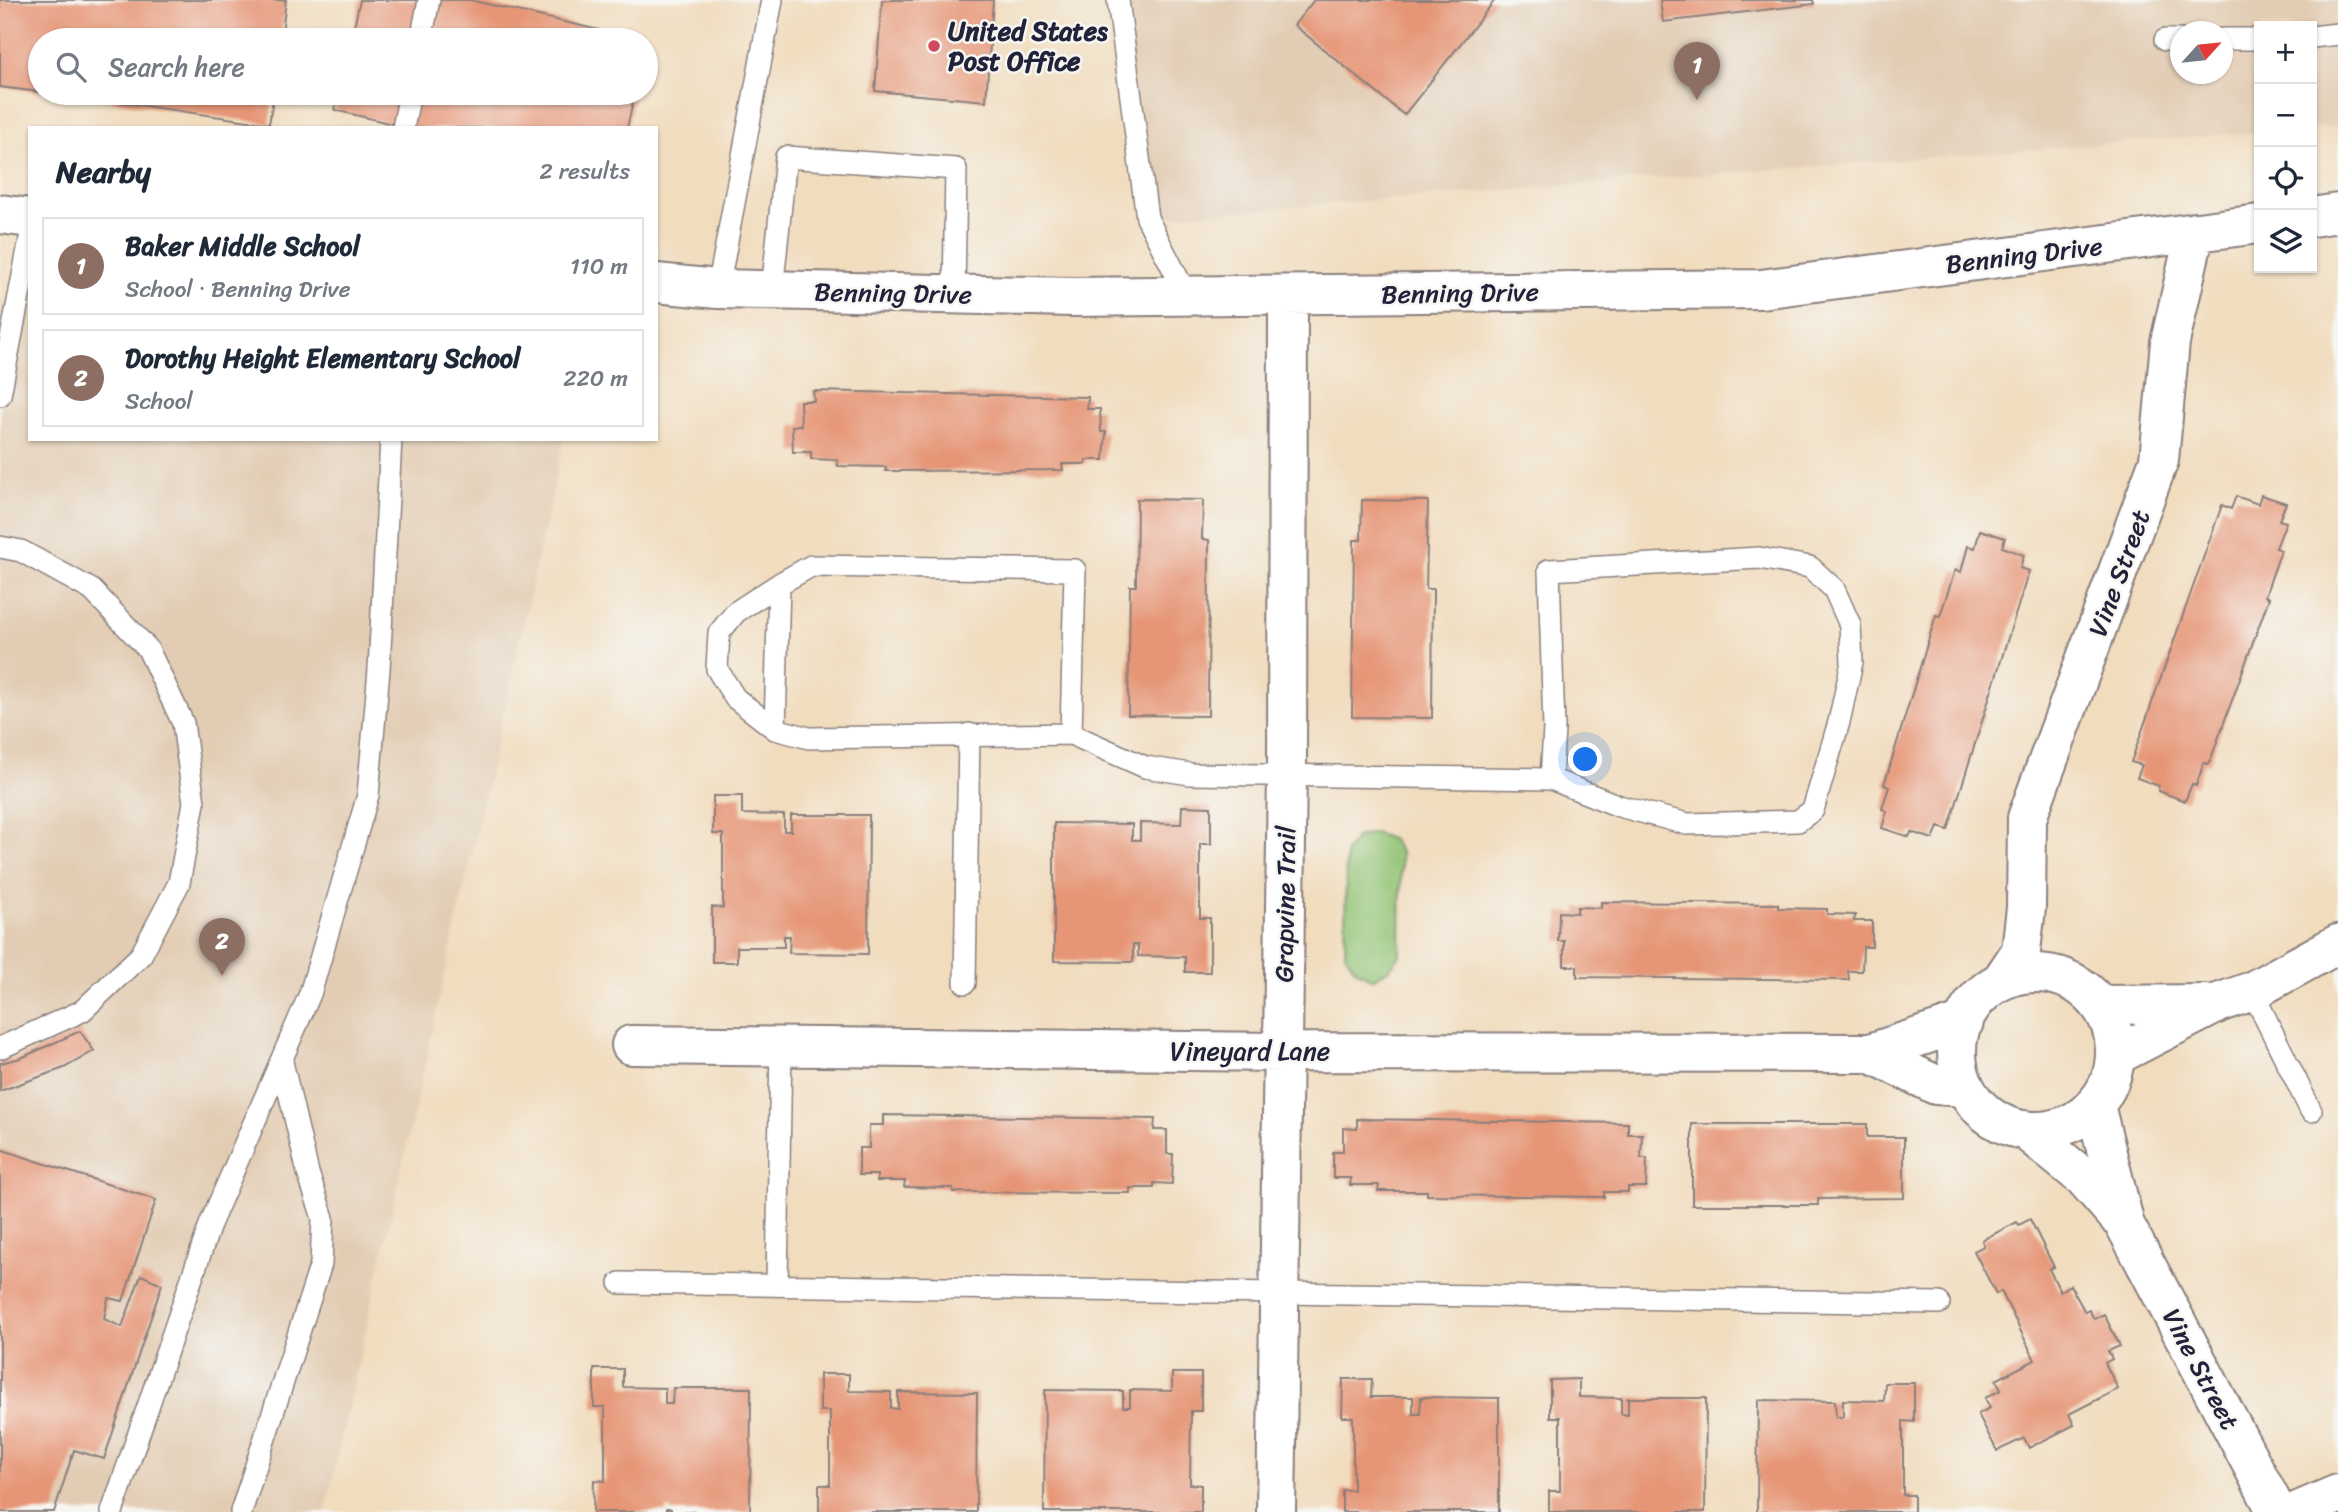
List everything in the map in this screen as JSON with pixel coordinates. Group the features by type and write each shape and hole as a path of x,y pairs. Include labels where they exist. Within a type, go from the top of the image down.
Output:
{"street":[{"path":"2317,216 2338,213"},
{"path":"0,214 28,218"},
{"name":"Benning Drive","path":"658,283 718,289 954,295 1288,297 1761,289 2254,225"},
{"name":"Vine Street","path":"2001,981 2021,951 2026,908 2027,818 2159,460 2170,342 2195,232"},
{"name":"Grapvine Trail","path":"1276,1512 1287,774 1288,297"},
{"name":"Vine Street","path":"2026,908 2053,975"},
{"path":"2115,1056 2338,944"},
{"name":"Vine Street","path":"2030,973 2053,975 2081,986 2100,1005 2112,1029 2115,1056 2110,1082 2095,1105 2075,1122 2050,1130 2025,1130 2001,1123 1980,1108 1965,1087 1958,1063 1959,1037 1964,1022 1983,993 2001,981 2030,973"},
{"path":"2100,1005 2235,997"},
{"name":"Vineyard Lane","path":"631,1045 1282,1052 1870,1053 1964,1022"},
{"name":"Vineyard Lane","path":"1870,1053 1936,1085 1965,1087"},
{"name":"Vine Street","path":"2095,1105 2125,1225"},
{"name":"Vine Street","path":"2025,1130 2084,1178 2125,1225 2277,1512"},
{"path":"2296,1512 2338,1494"}],"lane":[{"path":"423,28 429,0"},
{"path":"718,289 772,0"},
{"path":"1118,0 1147,218 1187,296"},
{"path":"2317,36 2338,34"},
{"path":"2233,39 2254,39"},
{"path":"403,126 408,105"},
{"path":"772,291 786,157 956,169 954,295"},
{"path":"0,395 28,249"},
{"path":"112,1512 211,1222 310,994 368,795 379,669 391,441"},
{"path":"0,547 21,551 92,590 148,649 183,723 194,803 180,883 141,955 82,1011 0,1048"},
{"path":"1071,734 1075,570 811,566 736,612 719,633 717,669 735,698 775,729 809,737 1071,734 1145,767 1190,774 1550,779 1619,806 1687,824 1798,821 1812,810 1839,722 1852,662 1850,625 1834,589 1810,567 1759,558 1549,570 1554,729 1550,779"},
{"path":"775,729 779,584"},
{"path":"965,983 969,734"},
{"path":"2235,997 2311,1111"},
{"path":"777,1285 781,1046"},
{"path":"241,1512 320,1264 323,1218 308,1173 282,1062"},
{"path":"620,1283 1939,1303"}],"shaded area":[{"path":"1123,0 2338,0 2338,126 2317,128 2317,21 2254,21 2254,132 1147,218"},
{"path":"0,303 28,307 28,441 564,441 325,1512 0,1512"}],"green space":[{"path":"1374,833 1391,839 1401,853 1400,955 1388,970 1372,979 1355,969 1345,954 1346,852 1357,837"}],"building":[{"path":"0,0 286,0 282,28 28,28 28,90 0,87"},
{"path":"360,0 470,0 590,28 354,28"},
{"name":"United States Post Office","path":"882,0 993,0 986,101 875,91"},
{"path":"1314,0 1495,0 1404,115 1294,25"},
{"path":"1660,0 1813,0 1814,4 1663,22"},
{"path":"138,105 272,105 269,124"},
{"path":"336,105 632,105 627,126 401,126 335,110"},
{"path":"813,391 1088,397 1087,409 1100,409 1101,432 1106,432 1104,460 1086,460 1086,464 1062,464 1063,470 885,471 886,467 838,466 837,460 811,459 811,452 793,452 792,426 801,425 800,401 814,401"},
{"path":"2261,495 2286,503 2279,520 2286,522 2276,548 2281,550 2265,596 2269,598 2209,764 2204,763 2196,786 2192,784 2185,801 2158,791 2159,786 2137,778 2142,765 2131,762 2222,505 2231,509 2236,496 2258,504"},
{"path":"1137,499 1203,500 1202,539 1209,540 1208,716 1128,715 1130,586 1136,586"},
{"path":"1362,500 1428,501 1426,589 1433,589 1432,718 1352,717 1354,540 1361,540"},
{"path":"1980,530 2005,538 2002,547 2024,555 2020,568 2029,571 1948,830 1938,827 1933,839 1911,832 1909,837 1882,828 1887,811 1882,809 1889,787 1884,785 1936,615 1940,616 1955,570 1961,572 1968,546 1975,548"},
{"path":"713,796 742,796 742,814 784,815 784,831 791,831 791,815 869,815 868,954 789,953 790,936 784,936 784,947 737,947 737,962 712,962 712,907 723,908 723,834 713,834"},
{"path":"1182,806 1211,807 1211,844 1200,844 1200,918 1210,918 1210,972 1185,972 1185,957 1138,956 1138,945 1133,945 1133,962 1054,961 1054,823 1132,824 1132,840 1140,840 1140,823 1181,824"},
{"path":"1601,902 1778,904 1778,908 1827,909 1827,914 1855,915 1854,921 1872,921 1872,947 1863,947 1862,971 1848,971 1849,980 1577,977 1577,966 1564,966 1564,941 1558,941 1559,912 1577,913 1577,907 1601,908"},
{"path":"80,1031 94,1051 64,1068 0,1091 0,1063 21,1058"},
{"path":"883,1115 1155,1119 1154,1130 1167,1130 1167,1154 1173,1154 1172,1184 1154,1183 1154,1188 1130,1188 1130,1193 953,1192 953,1188 904,1187 905,1181 877,1181 877,1175 859,1175 859,1148 869,1148 869,1125 883,1125"},
{"path":"1357,1119 1628,1123 1628,1134 1642,1134 1641,1158 1647,1158 1646,1187 1628,1187 1628,1192 1604,1192 1604,1197 1427,1195 1427,1191 1378,1191 1379,1185 1350,1185 1351,1178 1333,1178 1333,1152 1343,1152 1343,1128 1357,1129"},
{"path":"1692,1124 1867,1124 1867,1137 1904,1137 1904,1198 1818,1199 1818,1205 1692,1205"},
{"path":"0,1149 156,1200 123,1301 108,1298 104,1319 122,1327 141,1275 162,1284 104,1459 74,1450 54,1512 0,1512"},
{"path":"2030,1219 2054,1267 2049,1269 2060,1291 2070,1285 2085,1312 2089,1310 2094,1319 2104,1314 2120,1346 2108,1351 2112,1359 2105,1363 2118,1389 2069,1414 2074,1425 2029,1448 2024,1438 1997,1451 1978,1414 1990,1408 1985,1398 2001,1390 1996,1380 2035,1360 2001,1291 1996,1294 1974,1251 1984,1246 1982,1240 2017,1222 2019,1225"},
{"path":"594,1369 623,1369 623,1387 665,1388 665,1404 672,1404 673,1388 751,1388 750,1512 671,1512 671,1509 666,1509 666,1512 593,1512 594,1480 605,1481 605,1407 594,1407"},
{"path":"1172,1373 1201,1373 1201,1411 1191,1411 1190,1484 1201,1485 1201,1512 1044,1512 1045,1390 1123,1391 1123,1407 1130,1407 1130,1390 1172,1391"},
{"path":"820,1374 849,1374 849,1391 891,1392 891,1408 898,1409 898,1392 977,1393 976,1512 819,1512 819,1485 830,1485 830,1411 820,1411"},
{"path":"1343,1379 1372,1379 1371,1397 1413,1397 1413,1414 1420,1414 1421,1397 1499,1398 1499,1512 1342,1512 1342,1490 1353,1490 1353,1417 1342,1417"},
{"path":"1579,1379 1579,1397 1621,1398 1621,1414 1628,1415 1628,1398 1706,1398 1705,1512 1549,1512 1549,1491 1560,1491 1560,1417 1550,1417 1550,1380"},
{"path":"1885,1383 1914,1383 1914,1422 1903,1421 1903,1495 1914,1495 1914,1512 1757,1512 1758,1400 1835,1401 1836,1417 1843,1417 1843,1400 1884,1401"}],"place":[{"name":"United States Post Office","path":"934,46"},
{"name":"Baker Middle School","path":"1697,100"},
{"name":"Dorothy Height Elementary School","path":"222,976"}]}
